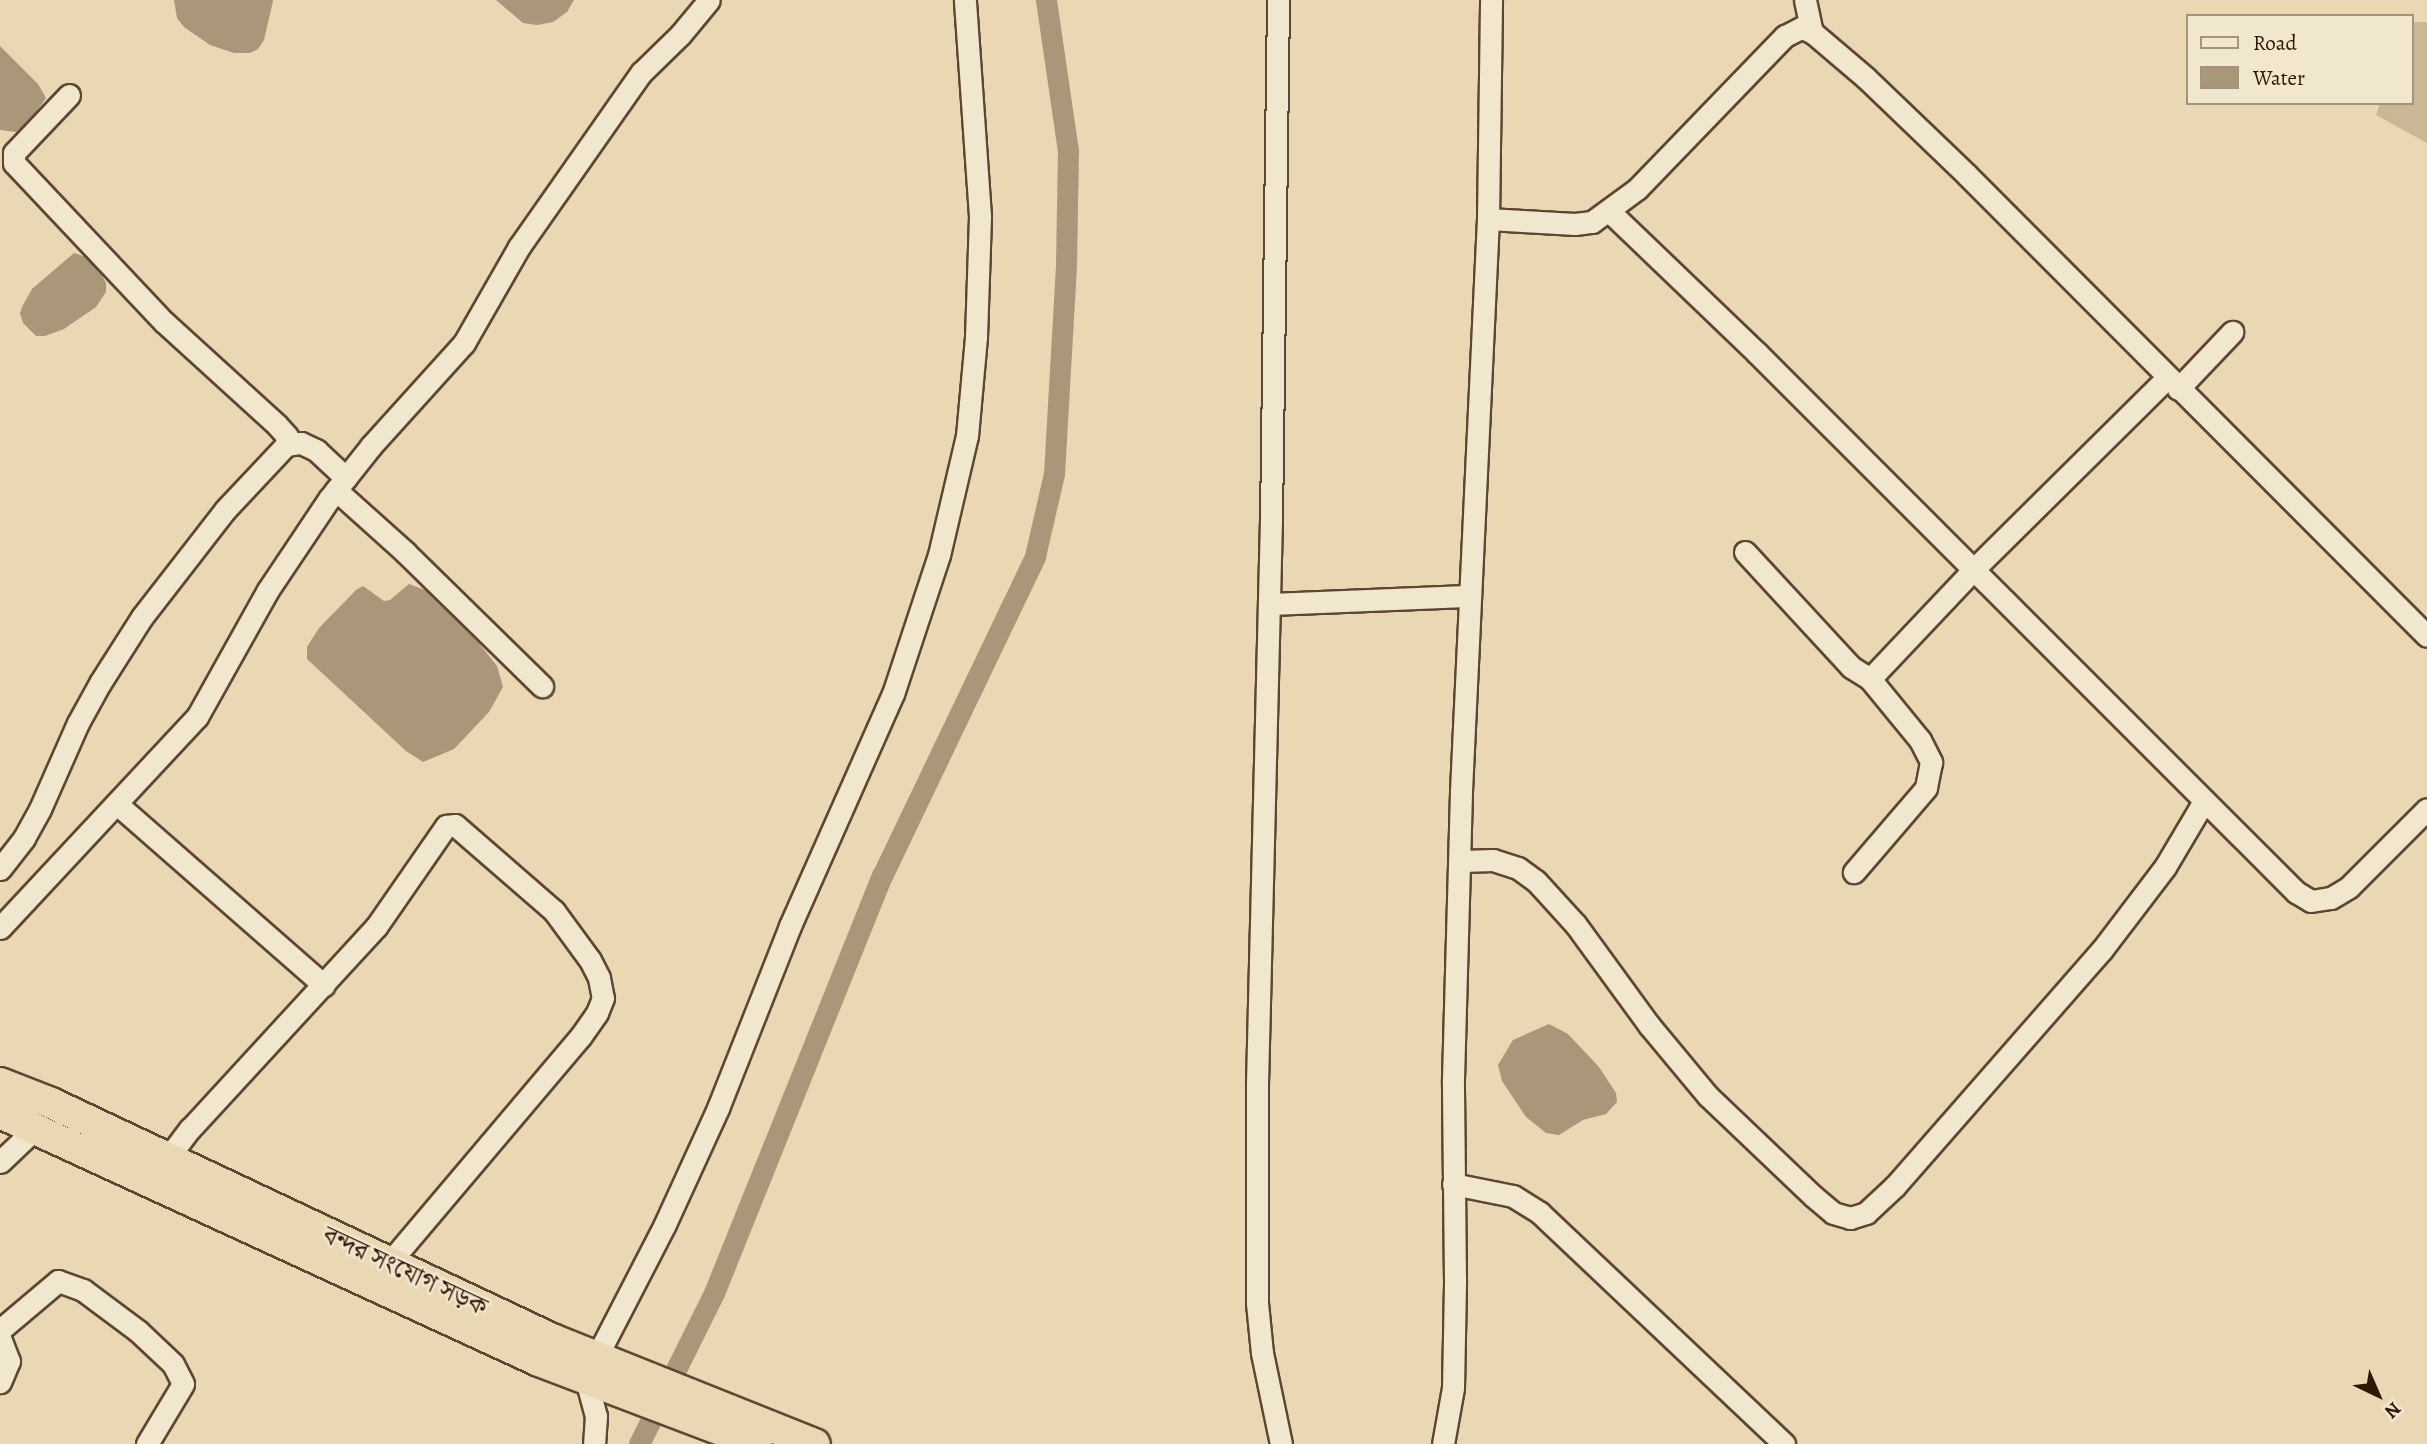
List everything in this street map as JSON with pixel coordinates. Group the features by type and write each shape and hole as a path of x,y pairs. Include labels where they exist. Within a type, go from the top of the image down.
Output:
{"highway":[{"name":"বন্দর সংযোগ সড়ক","path":"0,1083 51,1103 389,1263 426,1295"},
{"name":"বন্দর সংযোগ সড়ক","path":"0,1113 426,1295 552,1339 592,1368 757,1444"},
{"name":"বন্দর সংযোগ সড়ক","path":"592,1368 815,1444"}],"street":[{"path":"0,928 197,717 268,590 341,484 464,343 519,247 634,82 709,0"},
{"path":"594,1444 596,1416 592,1368 665,1224 718,1108 790,926 892,694 939,555 967,436 977,326 980,216 965,0"},
{"path":"1278,0 1269,604 1257,1086 1257,1303 1262,1353 1281,1444"},
{"path":"1443,1444 1453,1388 1453,1079 1462,862 1468,596 1488,219 1491,0"},
{"path":"1805,0 1812,32"},
{"path":"1488,219 1575,224 1592,222 1609,211 1663,163 1786,36 1801,28 1812,32 1866,78 1958,166 2427,636"},
{"path":"0,869 35,819 78,723 142,617 198,541 286,445 287,436 164,322 14,163 13,153 69,95"},
{"path":"1609,211 1756,352 2296,892 2311,901 2331,898 2349,887 2427,809"},
{"path":"1870,679 1973,570 2232,332"},
{"path":"286,445 301,443 316,450 341,484 405,552 542,686"},
{"path":"1745,552 1851,667 1870,679 1920,740 1931,762 1926,788 1854,872"},
{"path":"1269,604 1468,596"},
{"path":"1462,862 1493,860 1518,868 1536,881 1576,925 1649,1025 1708,1096 1742,1132 1833,1213 1850,1218 1866,1213 1895,1186 2101,951 2165,867 2204,801"},
{"path":"117,804 324,985"},
{"path":"167,1159 190,1129 393,907 446,826 455,825 554,911 574,936 599,978 603,998 597,1013 580,1037 389,1263"},
{"path":"0,1163 37,1127"},
{"path":"1453,1184 1513,1196 1539,1213 1784,1444"},
{"path":"0,1330 58,1282 83,1290 138,1331 173,1364 183,1384 147,1444"},
{"path":"0,1339 9,1361 0,1382"}],"shaded area":[{"path":"2413,22 2427,22 2427,143 2376,115 2379,105 2413,105"}],"water":[{"path":"174,0 273,1 264,40 258,49 250,53 234,53 210,45 184,27 177,18"},
{"path":"496,0 574,0 567,12 553,22 537,25 523,23"},
{"path":"0,46 38,84 46,98 30,121 16,132 0,130"},
{"path":"74,253 86,257 97,267 106,283 106,292 96,307 64,329 45,336 36,336 23,323 20,313 23,305 32,289"},
{"path":"409,584 425,590 478,642 497,666 503,687 489,712 454,749 423,762 406,751 307,659 307,647 319,628 356,590 363,586 384,601 390,600"},
{"path":"1549,1024 1568,1034 1599,1067 1616,1093 1617,1102 1606,1114 1583,1120 1559,1135 1546,1133 1526,1117 1502,1081 1498,1065 1513,1040"}],"waterway":[{"path":"639,1444 714,1293 882,876 1035,556 1054,474 1066,265 1068,151 1046,0"}]}
